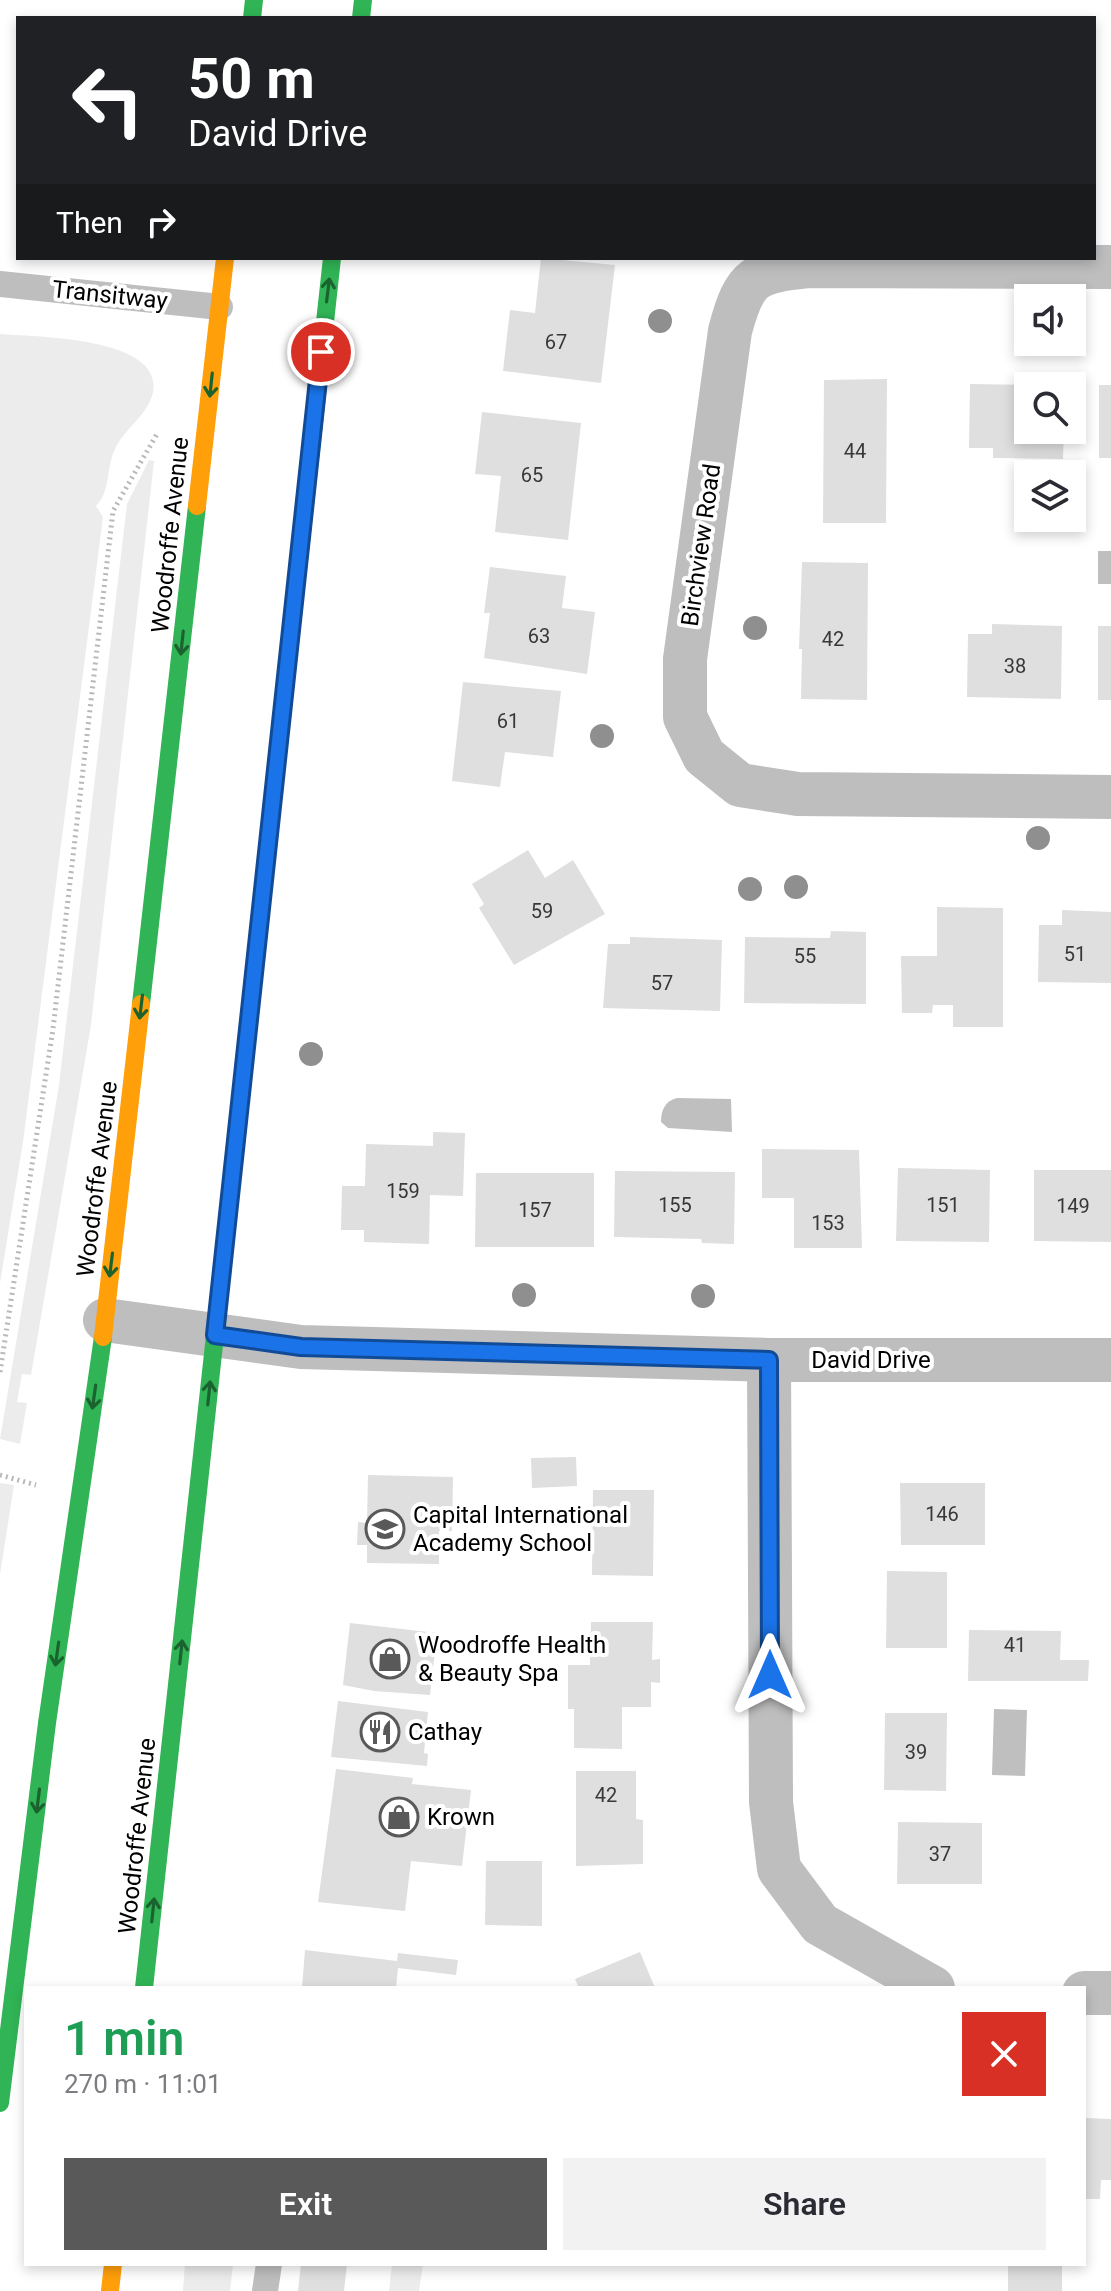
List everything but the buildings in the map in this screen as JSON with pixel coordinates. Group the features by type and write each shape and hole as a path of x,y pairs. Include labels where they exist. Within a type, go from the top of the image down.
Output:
{"main road":[{"name":"Woodroffe Avenue","path":"0,2103 47,1723 105,1320 225,260"},
{"name":"Woodroffe Avenue","path":"144,1986 332,260"},
{"path":"110,2291 113,2266"}],"street":[{"name":"Birchview Road","path":"1111,267 810,266 764,271 746,287 730,331 685,659 685,717 704,756 740,785 798,794 1111,797"},
{"name":"David Drive","path":"105,1320 301,1347 769,1360 1111,1360"},
{"path":"769,1360 771,1802 779,1869 820,1924 929,1986"},
{"path":"1086,1993 1111,1993"}],"lane":[{"name":"Transitway","path":"0,284 220,307"},
{"path":"265,2291 269,2266"}],"path":[{"path":"0,1372 53,1029 113,511 133,472 166,421"},
{"path":"0,1475 36,1485"}],"shaded area":[{"path":"0,334 66,339 118,350 138,360 151,374 153,392 147,407 115,449 104,493 96,506 103,517 23,1142 0,1283"},
{"path":"149,460 154,461 91,1025 31,1375 22,1374 17,1402 27,1403 20,1444 0,1439 59,1085 127,504"},
{"path":"1098,551 1111,551 1111,584 1098,584"},
{"path":"677,1098 731,1099 732,1132 668,1128 661,1122 663,1110 669,1101"},
{"path":"0,1483 14,1485 0,1575"},
{"path":"994,1709 1027,1710 1025,1776 992,1775"},
{"path":"185,2266 233,2266 230,2291 183,2291"},
{"path":"392,2266 423,2266 419,2291 389,2291"}],"traffic: fast":[{"path":"252,16 254,0"},
{"path":"361,16 363,0"},
{"path":"281,724 332,260"},
{"path":"141,1004 197,506"},
{"path":"144,1986 222,1271"},
{"path":"0,2103 47,1723 103,1337"}],"traffic: slow":[{"path":"197,506 225,260"},
{"path":"103,1337 141,1004"},
{"path":"110,2291 113,2266"}],"traffic: jam":[{"path":"222,1271 281,724"}],"place":[{"name":"Capital International Academy School","path":"385,1529"},
{"name":"Woodroffe Health & Beauty Spa","path":"390,1659"},
{"name":"Cathay","path":"380,1732"},
{"name":"Krown","path":"399,1817"}],"route":[{"path":"321,352 215,1335 301,1347 769,1360 770,1675"}]}
